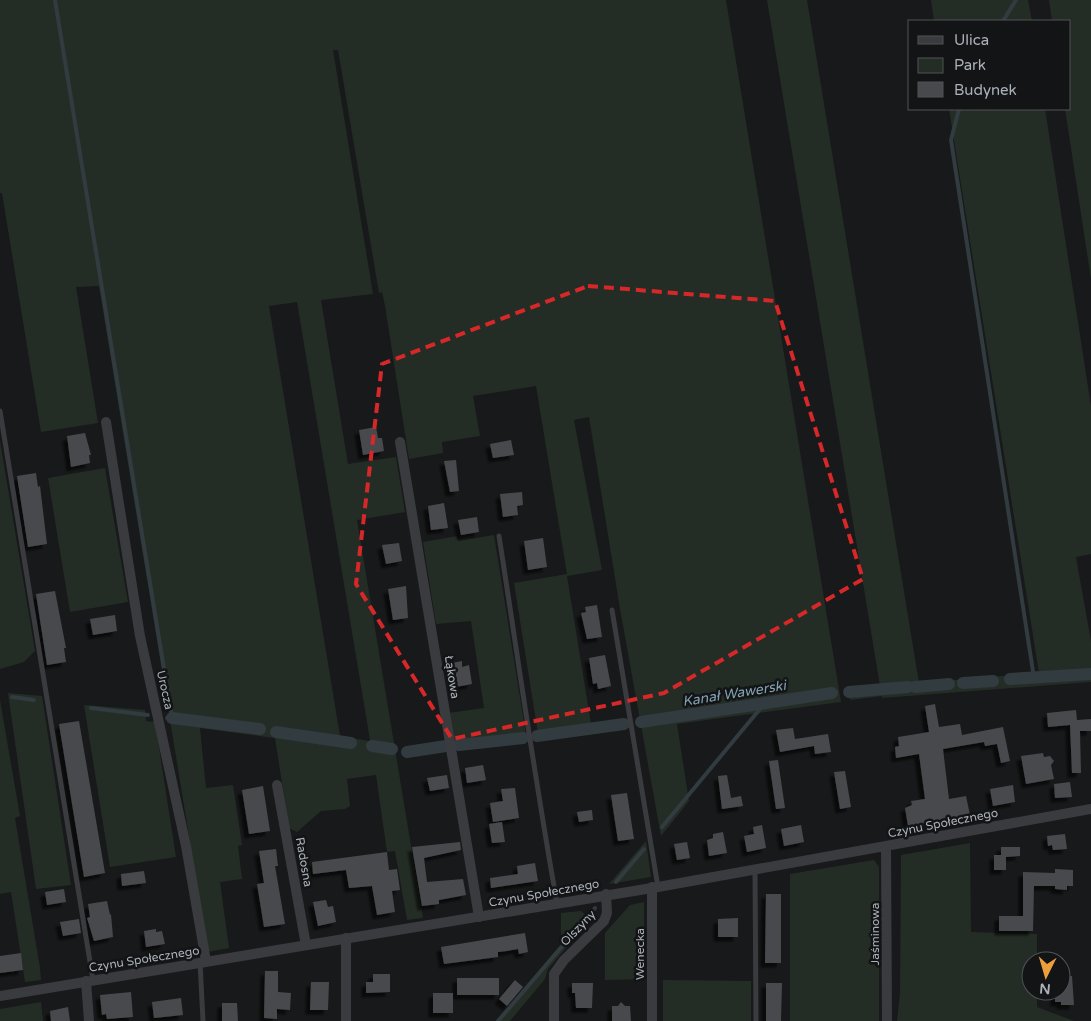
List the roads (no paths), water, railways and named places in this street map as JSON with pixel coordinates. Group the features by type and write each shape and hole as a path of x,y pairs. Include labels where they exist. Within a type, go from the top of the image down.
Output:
{"street":[{"name":"Urocza","path":"106,422 140,636 186,846 203,962"},
{"name":"Łąkowa","path":"400,442 479,917"},
{"name":"Radosna","path":"277,785 306,945"},
{"name":"Czynu Społecznego","path":"0,996 755,870 1091,808"},
{"name":"Jaśminowa","path":"886,847 887,1021"},
{"name":"Wenecka","path":"652,1021 655,887"},
{"name":"Olszyny","path":"554,1021 554,974 564,960 604,921 607,913 606,894"},
{"path":"346,938 346,1021"},
{"path":"89,1021 90,981"}],"lane":[{"path":"0,411 90,981"},
{"path":"499,536 522,680 534,775 557,903"},
{"path":"612,610 655,887"},
{"path":"755,870 756,1021"},
{"path":"203,962 203,1021"}],"waterway":[{"path":"55,0 172,718 167,718"},
{"path":"1004,20 1016,0"},
{"path":"959,110 951,140 1034,678"},
{"name":"Kanał Wawerski","path":"1010,679 1091,674"},
{"name":"Kanał Wawerski","path":"963,683 993,681"},
{"name":"Kanał Wawerski","path":"915,687 949,684"},
{"name":"Kanał Wawerski","path":"849,692 908,687"},
{"name":"Kanał Wawerski","path":"641,722 832,693"},
{"name":"Kanał Wawerski","path":"12,697 34,700"},
{"path":"662,827 764,704"},
{"name":"Kanał Wawerski","path":"91,708 148,715"},
{"name":"Kanał Wawerski","path":"172,718 260,729"},
{"name":"Kanał Wawerski","path":"537,736 624,724"},
{"name":"Kanał Wawerski","path":"276,732 351,743"},
{"name":"Kanał Wawerski","path":"459,745 523,738"},
{"name":"Kanał Wawerski","path":"372,746 392,749"},
{"name":"Kanał Wawerski","path":"407,752 446,746"},
{"path":"616,882 644,849"},
{"path":"498,1021 595,908"}]}
